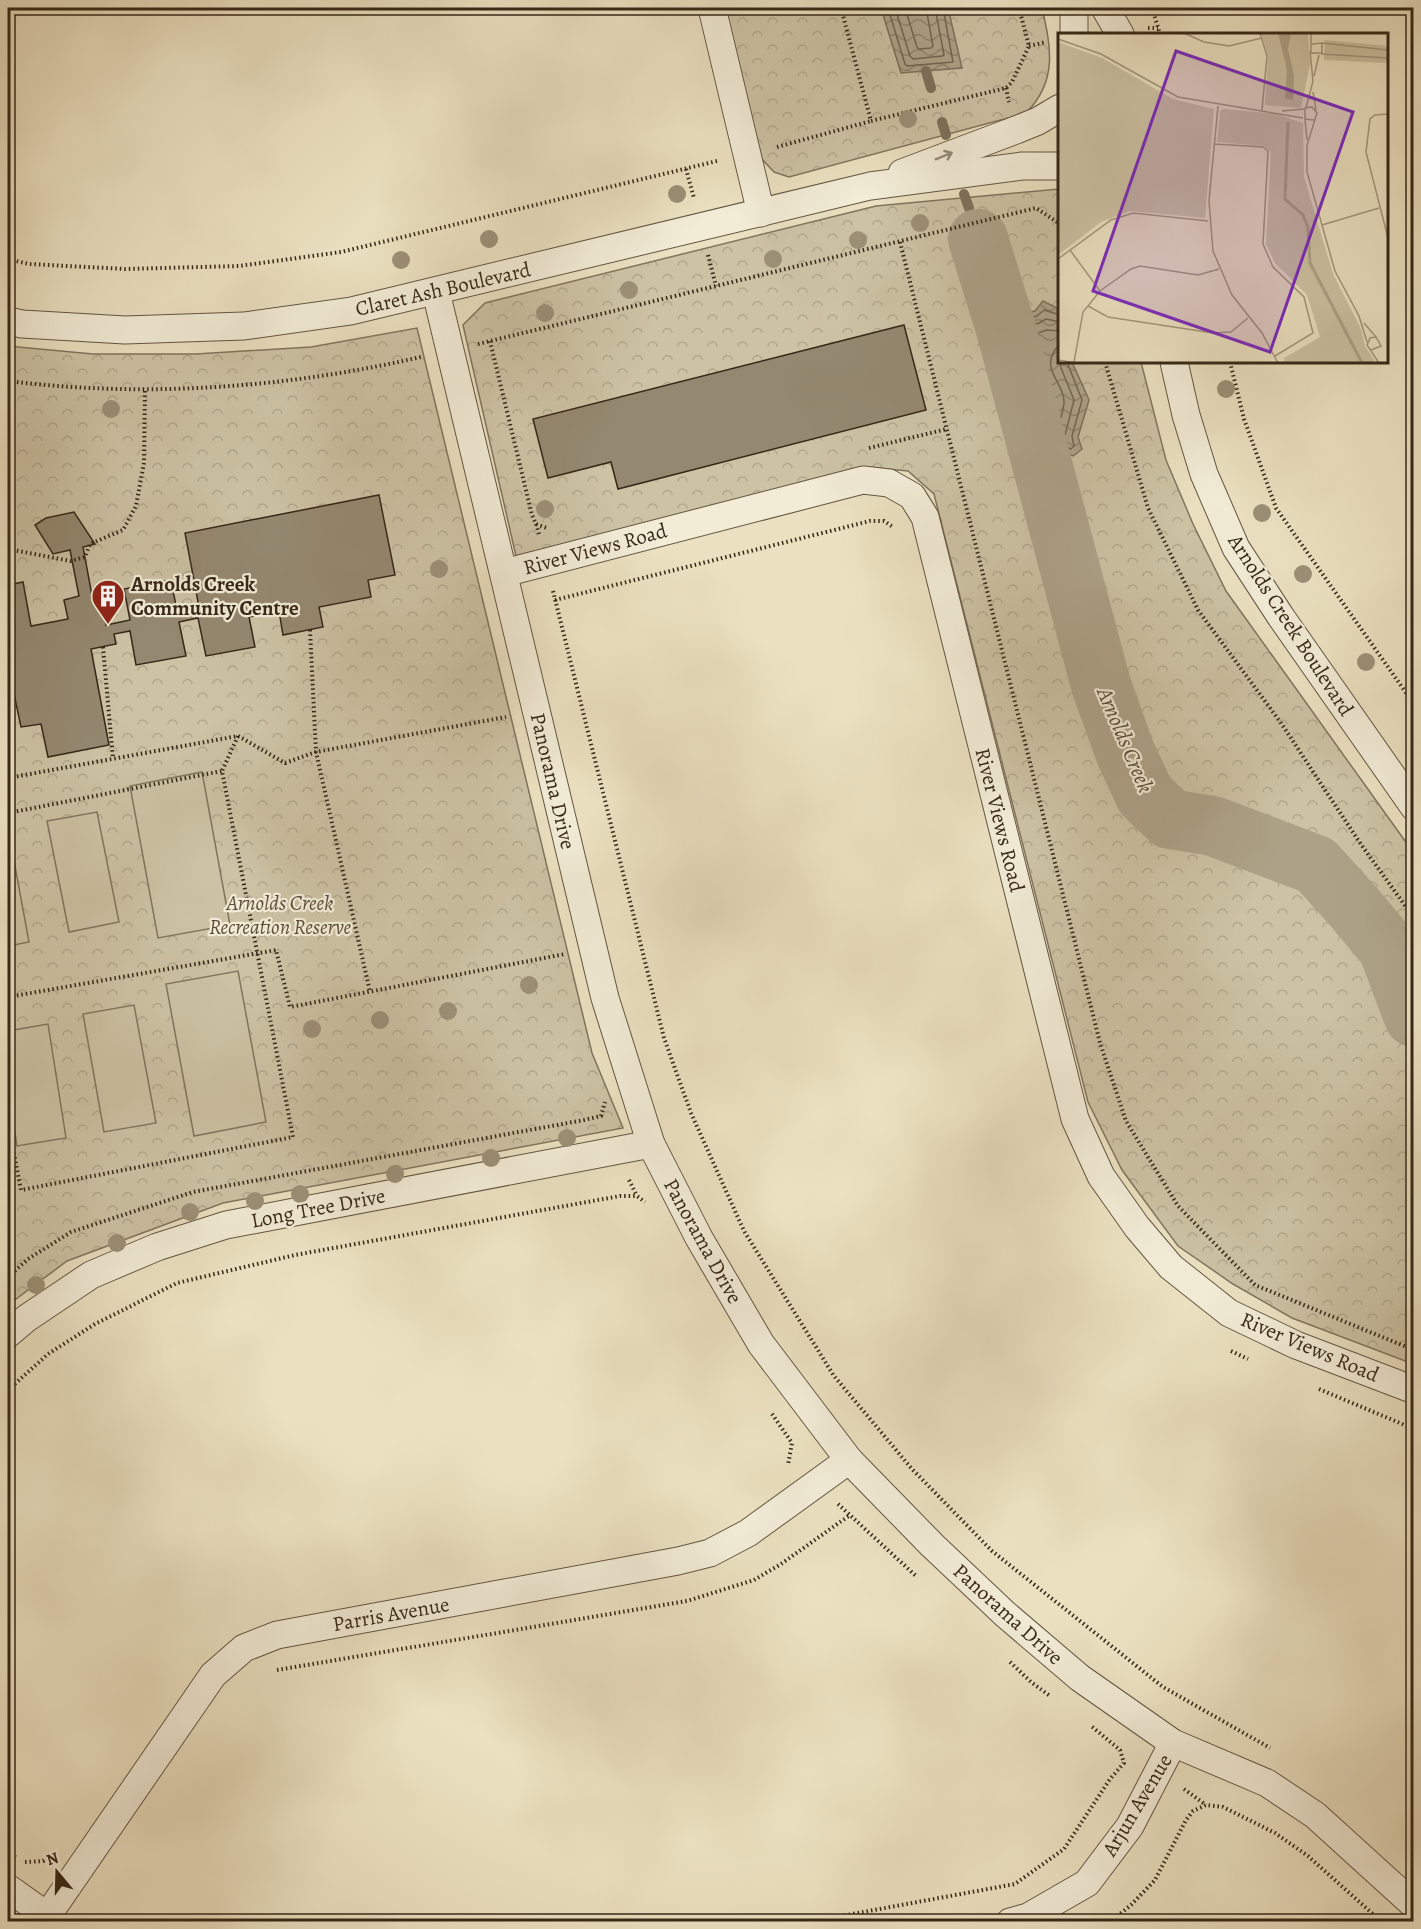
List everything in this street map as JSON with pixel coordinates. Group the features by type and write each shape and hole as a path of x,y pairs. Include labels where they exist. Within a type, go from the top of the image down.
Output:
{"street":[{"path":"712,8 761,213"},
{"path":"1074,8 1074,33"},
{"path":"1106,8 1119,33"},
{"name":"Claret Ash Boulevard","path":"870,186 1038,121 1058,109"},
{"name":"Claret Ash Boulevard","path":"8,321 22,324 125,330 243,326 351,311 870,186 1022,166 1058,166"},
{"name":"Panorama Drive","path":"436,292 605,998 651,1144 699,1238 761,1344 849,1460 932,1545 1005,1614 1080,1678 1173,1743 1267,1783 1316,1815 1413,1905"},
{"name":"Arnolds Creek Boulevard","path":"1174,363 1186,415 1204,474 1236,548 1413,807"},
{"name":"River Views Road","path":"504,573 863,480 889,483 912,496 925,517 1075,1119 1101,1176 1137,1227 1171,1267 1229,1313 1296,1345 1413,1390"},
{"name":"Long Tree Drive","path":"8,1334 27,1318 91,1275 157,1248 226,1226 651,1144"},
{"name":"Parris Avenue","path":"44,1918 213,1675 244,1648 277,1635 678,1561 710,1553 748,1533 849,1460"},
{"name":"Arjun Avenue","path":"1010,1922 1028,1917 1088,1883 1130,1826 1173,1743"},
{"path":"8,1888 44,1918"}],"path":[{"path":"841,8 871,121"},
{"path":"8,259 30,264 125,269 238,266 341,252 748,154 1006,88 1012,82 1029,46 1020,8"},
{"path":"1152,8 1160,33"},
{"path":"8,381 102,390 246,385 308,378 372,368 450,351 1036,208 1058,223"},
{"path":"900,242 1100,1043 1126,1121 1178,1206 1255,1285 1413,1350"},
{"path":"490,340 532,515 536,524 546,528 558,525"},
{"path":"1105,363 1148,508 1198,610 1281,723 1360,843 1413,918"},
{"path":"1230,363 1244,419 1276,508 1413,704"},
{"path":"8,549 72,561 85,557 90,543 123,530 136,506 144,464 146,389"},
{"path":"867,449 947,429"},
{"path":"555,600 664,1038 691,1113 744,1230 834,1376 912,1469 992,1551 1163,1687 1271,1749"},
{"path":"310,630 316,752 370,992"},
{"path":"103,646 113,759"},
{"path":"8,778 237,736 285,763 316,752 536,710"},
{"path":"505,717 508,727"},
{"path":"8,1122 21,1190 292,1137 222,771 237,736"},
{"path":"8,813 222,771"},
{"path":"8,997 276,950 290,1007 593,948"},
{"path":"8,1276 28,1259 71,1232 193,1192 584,1120 601,1116 606,1100"},
{"path":"8,1390 48,1354 76,1336 177,1283 295,1255 620,1196 637,1196 651,1207"},
{"path":"772,1414 792,1443 789,1463 782,1472"},
{"path":"267,1673 687,1601 754,1580 781,1564 850,1515 922,1581"},
{"path":"1006,1659 1031,1682 1057,1701"},
{"path":"809,1922 1015,1884 1041,1868 1064,1849 1110,1779 1124,1763 1120,1750 1082,1719"},
{"path":"1110,1922 1131,1905 1155,1880 1186,1820 1193,1811 1206,1805 1223,1807 1275,1833 1308,1856 1382,1922"},
{"path":"8,1852 22,1862 43,1861 58,1852"}],"green space":[{"path":"722,8 1042,8 1048,36 1047,76 1043,89 1026,113 789,177 774,172 760,157"},
{"path":"1058,189 1058,363 1141,363 1166,460 1193,524 1226,591 1413,852 1413,1364 1292,1318 1233,1284 1178,1246 1122,1170 1088,1102 934,494 908,471 867,467 516,556 463,325 485,303 876,206"},
{"name":"Arnolds Creek Recreation Reserve","path":"417,328 592,1053 623,1128 223,1203 67,1261 8,1305 8,346 93,354 196,354 311,347"},
{"path":"202,772 230,925 158,938 130,786"},
{"path":"97,812 119,922 69,932 47,821"},
{"path":"8,828 29,942 8,946"},
{"path":"238,971 266,1122 194,1136 166,984"},
{"path":"134,1005 156,1123 104,1132 83,1014"},
{"path":"48,1024 66,1138 17,1146 8,1086 8,1031"}],"water":[{"path":"881,8 948,8 962,68 901,73"},
{"path":"1043,301 1057,308 1058,363 1072,363 1089,400 1078,437 1082,449 1073,456 1058,449 1057,458 1041,456 1024,431 1019,406 1003,358 1006,329 1010,317 1035,311"}],"building":[{"path":"904,325 926,410 618,489 611,462 548,478 533,419"},
{"name":"Arnolds Creek Community Centre","path":"379,495 395,575 368,580 371,597 319,607 323,627 283,635 279,611 249,617 255,647 206,656 198,618 179,622 186,656 136,665 130,631 114,634 116,644 91,649 109,745 48,757 41,724 21,727 13,689 8,690 8,585 23,582 31,626 68,619 64,600 79,596 70,550 53,554 35,525 46,518 74,512 95,544 83,547 93,601 101,599 106,625 130,620 124,589 171,580 177,611 199,607 185,533"}],"waterway":[{"path":"926,71 931,88"},
{"path":"942,122 946,135"},
{"path":"964,194 969,208"},
{"name":"Arnolds Creek","path":"978,239 1006,329 1101,685 1125,752 1145,795 1170,819 1213,826 1316,865 1388,948 1414,1017"}],"place":[{"name":"Arnolds Creek Community Centre","path":"108,625"}]}
